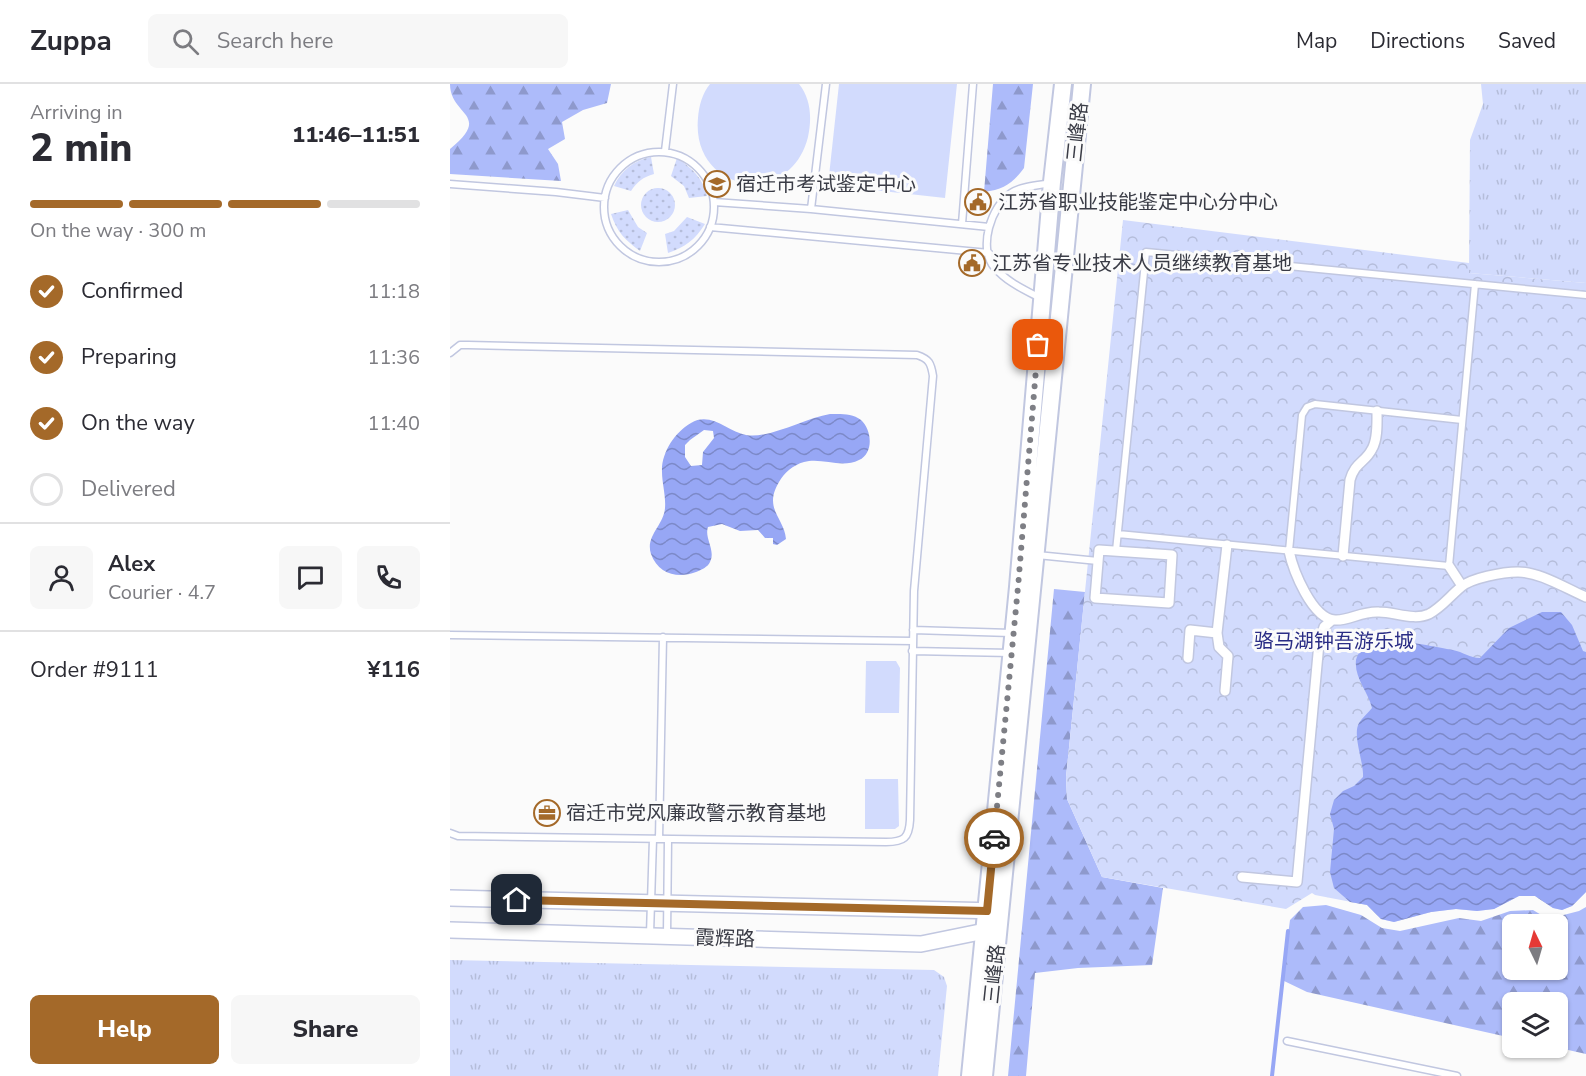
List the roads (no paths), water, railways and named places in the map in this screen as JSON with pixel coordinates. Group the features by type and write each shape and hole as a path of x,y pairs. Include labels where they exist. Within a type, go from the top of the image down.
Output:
{"main road":[{"name":"三峰路","path":"1028,554 1042,299 1063,84"},
{"name":"三峰路","path":"984,1076 992,932 1028,554 1082,84"},
{"name":"三峰路","path":"970,1076 992,932"}],"street":[{"path":"1343,556 1350,480 1358,463 1372,449 1375,442 1377,411"},
{"path":"1225,691 1228,656 1219,647 1217,633 1227,545"},
{"path":"1099,550 1116,551 1172,555 1169,603 1095,598 1099,550"},
{"path":"1289,551 1297,579 1321,614 1332,620 1343,620 1370,612 1413,617 1428,615 1462,586 1483,578 1518,572 1534,575 1586,597"},
{"path":"1449,567 1462,586"},
{"path":"1242,878 1297,882 1319,643 1324,627 1332,620"},
{"path":"1188,658 1190,630 1217,633"},
{"name":"霞辉路","path":"450,898 994,911"},
{"name":"霞辉路","path":"450,930 921,944 992,932"}],"lane":[{"path":"665,152 673,84"},
{"path":"812,209 826,84"},
{"path":"962,224 973,84"},
{"path":"647,152 665,152 683,156 698,167 709,181 714,202 714,217 708,234 696,248 681,258 663,262 645,260 628,253 615,240 606,224 603,206 605,198 607,188 616,172 630,159 647,152"},
{"path":"1042,299 1009,282 992,265 989,253 989,227 998,205 1012,192 1052,183"},
{"path":"450,184 605,198"},
{"path":"714,202 812,209 989,227"},
{"path":"710,227 989,253"},
{"path":"1116,551 1146,252 1586,295"},
{"path":"1118,534 1449,567 1474,284"},
{"path":"450,353 460,345 468,345 917,355 927,359 932,366 933,376 917,548 912,651 910,820 909,831 905,838 898,842 886,842 458,836 450,833"},
{"path":"1289,551 1302,415 1307,407 1315,404 1462,420"},
{"path":"1028,554 1098,561"},
{"path":"913,630 1021,633"},
{"path":"450,634 913,641"},
{"path":"650,935 656,839 663,637"},
{"path":"912,651 1019,653"},
{"path":"667,936 668,839"},
{"path":"1287,1041 1457,1076"}],"water":[{"path":"842,414 858,418 867,429 869,447 864,457 859,460 845,463 804,462 793,467 783,476 773,499 786,539 777,545 773,544 773,538 765,538 758,530 740,531 722,524 708,527 711,558 709,564 704,568 689,574 676,575 658,566 650,548 665,508 662,465 670,444 685,427 698,420 706,419 739,433 755,435 777,431 820,416","holes":["704,430 713,431 714,438 703,452 702,465 691,466 685,457 685,445"]},
{"path":"1542,612 1561,612 1572,625 1583,651 1586,652 1586,892 1572,906 1562,910 1553,908 1535,896 1519,896 1494,909 1477,911 1456,909 1431,912 1394,922 1381,919 1367,905 1350,902 1334,888 1330,872 1334,829 1330,814 1334,800 1363,777 1357,728 1372,708 1357,673 1356,660 1361,650 1370,642 1387,640 1453,650 1480,658 1509,628"}],"waterway":[{"path":"1272,1076 1288,931"}],"place":[{"name":"宿迁市考试鉴定中心","path":"717,184"},
{"name":"江苏省职业技能鉴定中心分中心","path":"978,202"},
{"name":"江苏省专业技术人员继续教育基地","path":"972,263"},
{"name":"宿迁市党风廉政警示教育基地","path":"547,813"}],"park label":[{"name":"骆马湖钟吾游乐城","path":"1334,641"}]}
